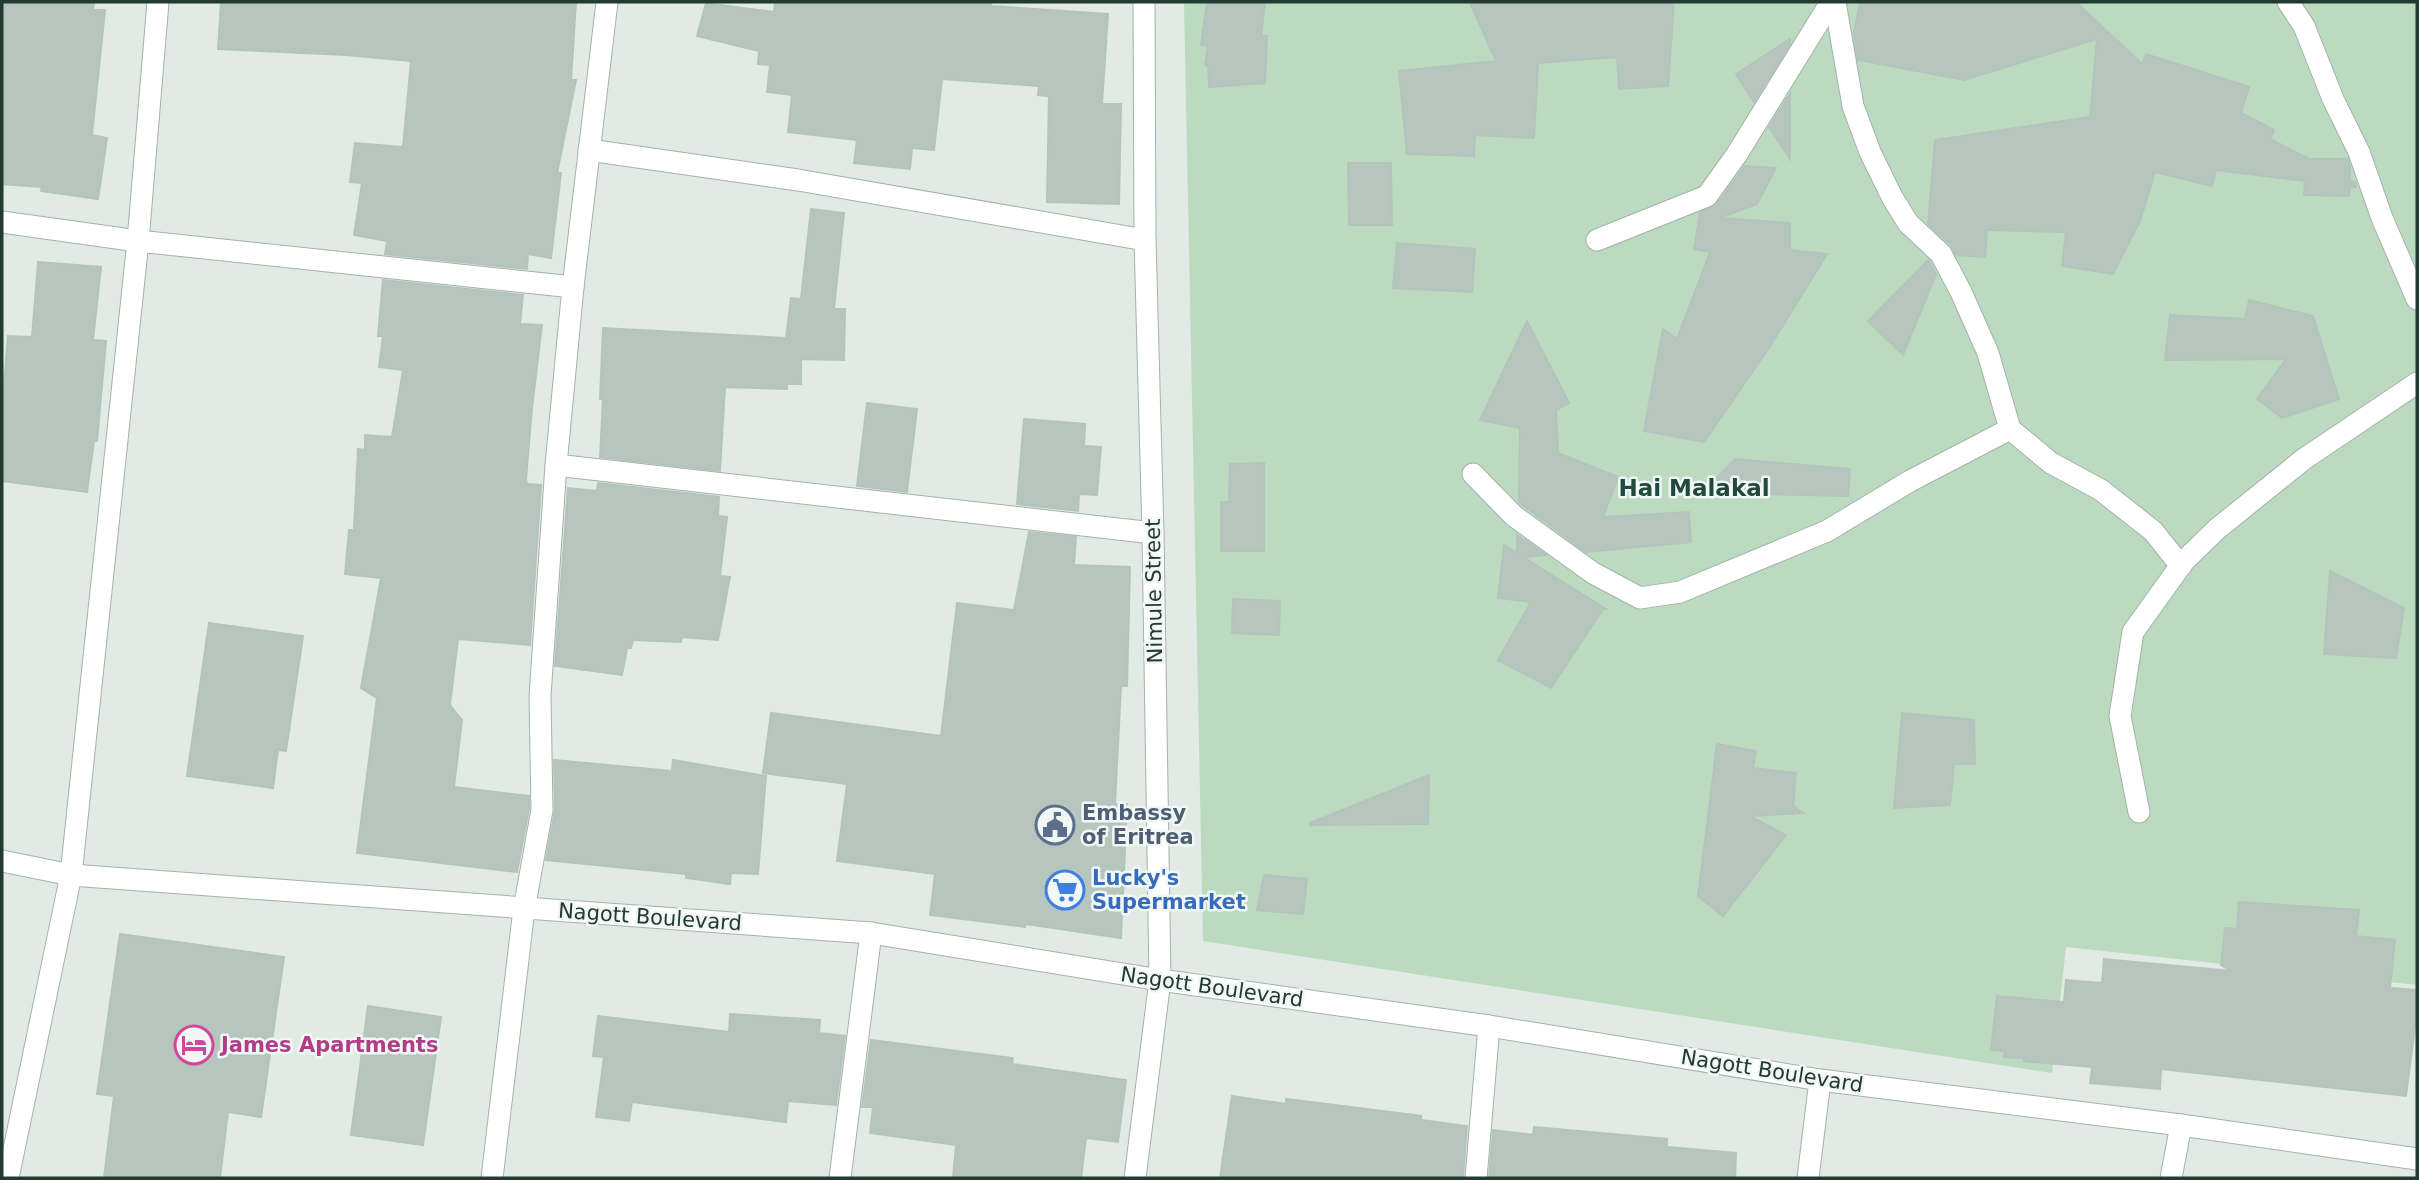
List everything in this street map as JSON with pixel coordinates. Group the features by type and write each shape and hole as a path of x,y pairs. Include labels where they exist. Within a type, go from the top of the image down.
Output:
{"street":[{"path":"8,1178 71,875 138,242 159,2"},
{"path":"492,1178 524,909 542,810 540,696 556,465 573,287 607,2"},
{"name":"Nimule Street","path":"1135,1178 1160,980 1145,240 1144,2"},
{"path":"1597,240 1707,196 1737,154 1833,2"},
{"path":"1833,2 1853,106 1870,152 1908,223 1941,254 1961,292 1988,353 2010,429 2051,463 2101,490 2153,531 2181,566"},
{"path":"2288,2 2304,26 2333,99 2359,152 2382,218 2417,299"},
{"path":"589,150 798,180 1145,240"},
{"path":"2,222 138,242 573,287"},
{"path":"2139,812 2120,716 2133,632 2181,566 2217,529 2304,459 2417,383"},
{"path":"1473,474 1514,516 1593,573 1640,598 1680,592 1826,531 1910,481 2010,429"},
{"path":"556,465 1153,533"},
{"name":"Nagott Boulevard","path":"2,861 71,875 871,933 1160,980 1489,1026 1820,1080 2180,1125 2417,1159"},
{"path":"840,1178 871,933"},
{"path":"1476,1178 1489,1026"},
{"path":"1808,1178 1820,1080"},
{"path":"2171,1178 2180,1125"}],"green space":[{"path":"1184,2 2417,2 2417,985 2066,947 2052,1073 1203,941"}],"building":[{"path":"2,2 94,2 93,10 105,10 92,135 107,138 98,199 41,191 42,187 2,184"},
{"path":"221,2 576,2 571,80 576,80 557,173 561,173 551,258 528,254 527,269 385,254 387,241 354,235 362,183 350,182 355,143 403,147 411,61 218,49"},
{"path":"775,2 991,2 991,6 1108,14 1102,104 1121,104 1119,204 1047,202 1049,96 1038,95 1039,86 942,79 934,150 912,148 910,169 854,163 857,140 788,132 792,95 767,92 770,65 758,64 759,51 697,36 706,3 774,12"},
{"path":"1207,2 1265,2 1261,36 1267,36 1265,83 1209,87 1208,66 1205,65 1208,46 1201,45"},
{"path":"1674,2 1668,86 1619,89 1617,57 1538,63 1534,138 1475,135 1474,156 1407,154 1399,71 1496,61 1470,3"},
{"path":"1860,2 2076,2 2142,64 2146,54 2249,87 2241,113 2274,130 2270,139 2309,159 2348,159 2350,180 2356,183 2356,187 2350,187 2349,196 2304,195 2305,181 2216,170 2212,186 2155,172 2140,221 2113,274 2062,266 2066,232 1987,230 1985,257 1956,255 1950,244 1928,224 1935,140 2090,117 2097,39 1964,80 1858,60 1854,33"},
{"path":"1790,39 1790,44 1754,102 1736,74"},
{"path":"1790,94 1790,159 1769,127"},
{"path":"1348,163 1391,163 1392,225 1349,225"},
{"path":"1745,166 1776,168 1757,204 1719,218 1790,223 1790,250 1827,254 1771,345 1704,442 1644,431 1663,329 1677,339 1710,252 1694,249 1700,213 1717,204"},
{"path":"811,209 844,213 834,309 845,309 844,360 801,359 801,384 787,384 787,389 725,387 720,471 600,457 603,328 786,338 791,298 801,299"},
{"path":"1397,243 1475,249 1472,292 1393,288"},
{"path":"1928,260 1936,274 1903,355 1868,321"},
{"path":"38,262 101,267 93,340 106,341 97,441 94,441 87,492 2,481 2,409 8,336 32,337"},
{"path":"383,280 523,295 520,324 542,325 526,479 527,484 541,485 530,645 458,639 450,705 462,720 454,787 529,796 517,872 357,853 377,698 361,688 381,578 345,574 349,530 354,530 358,449 365,450 365,435 392,437 403,370 379,367 383,336 378,336"},
{"path":"2249,300 2313,316 2339,399 2282,418 2257,399 2286,359 2165,360 2170,315 2245,319"},
{"path":"1527,321 1569,403 1556,410 1558,453 1618,477 1603,517 1689,512 1691,542 1586,552 1519,502 1520,428 1480,420"},
{"path":"867,403 917,409 907,492 857,486"},
{"path":"1024,419 1085,424 1084,446 1101,447 1097,495 1079,494 1078,511 1017,504"},
{"path":"1735,459 1850,469 1848,496 1702,493"},
{"path":"1264,463 1264,551 1221,551 1221,502 1229,502 1230,464"},
{"path":"598,483 719,497 718,516 727,517 720,576 730,577 718,640 682,637 681,642 633,640 631,648 627,648 622,675 555,666 568,488 597,491"},
{"path":"1029,532 1076,537 1074,565 1130,567 1127,686 1121,686 1115,804 1127,804 1121,938 1026,924 1025,927 930,915 935,874 837,861 847,784 763,773 771,713 941,736 957,603 1014,610"},
{"path":"1517,535 1546,555 1523,557 1606,609 1603,609 1551,688 1498,660 1531,602 1498,598 1504,545 1517,553"},
{"path":"2330,571 2404,608 2396,658 2324,654"},
{"path":"1233,599 1280,601 1279,635 1232,633"},
{"path":"209,623 303,636 286,751 278,750 273,788 187,776"},
{"path":"1902,713 1974,720 1975,764 1954,764 1950,805 1894,808"},
{"path":"1717,744 1756,751 1753,768 1796,773 1793,806 1803,813 1750,816 1786,835 1723,916 1698,896"},
{"path":"554,760 672,771 673,760 766,776 758,874 731,873 730,884 686,878 686,874 546,860 555,810"},
{"path":"1429,775 1428,824 1310,825 1310,823"},
{"path":"1264,875 1307,879 1303,914 1257,910"},
{"path":"2239,902 2359,910 2356,936 2395,940 2390,988 2417,990 2417,1011 2406,1096 2161,1069 2160,1089 2090,1083 2092,1067 2024,1061 2024,1058 2004,1057 2005,1051 1991,1050 1997,996 2064,1002 2066,980 2102,983 2104,959 2231,971 2221,965 2225,928 2237,929"},
{"path":"120,934 284,957 261,1117 228,1112 220,1178 104,1178 114,1096 97,1094"},
{"path":"368,1006 441,1017 423,1145 351,1135"},
{"path":"730,1014 820,1020 819,1033 845,1036 836,1105 788,1101 786,1122 632,1102 629,1121 596,1117 604,1057 593,1056 598,1016 729,1032"},
{"path":"871,1040 1013,1058 1012,1064 1126,1080 1118,1142 1086,1138 1081,1178 953,1178 956,1145 870,1133 873,1107 862,1107"},
{"path":"1232,1096 1286,1104 1286,1099 1421,1116 1421,1120 1467,1126 1463,1178 1220,1178"},
{"path":"1534,1127 1667,1139 1667,1147 1736,1153 1735,1178 1489,1178 1493,1130 1533,1135"}],"place":[{"name":"Embassy of Eritrea","path":"1055,825"},
{"name":"Lucky's Supermarket","path":"1065,890"},
{"name":"James Apartments","path":"194,1045"}],"district":[{"name":"Hai Malakal","path":"1694,488"}]}
